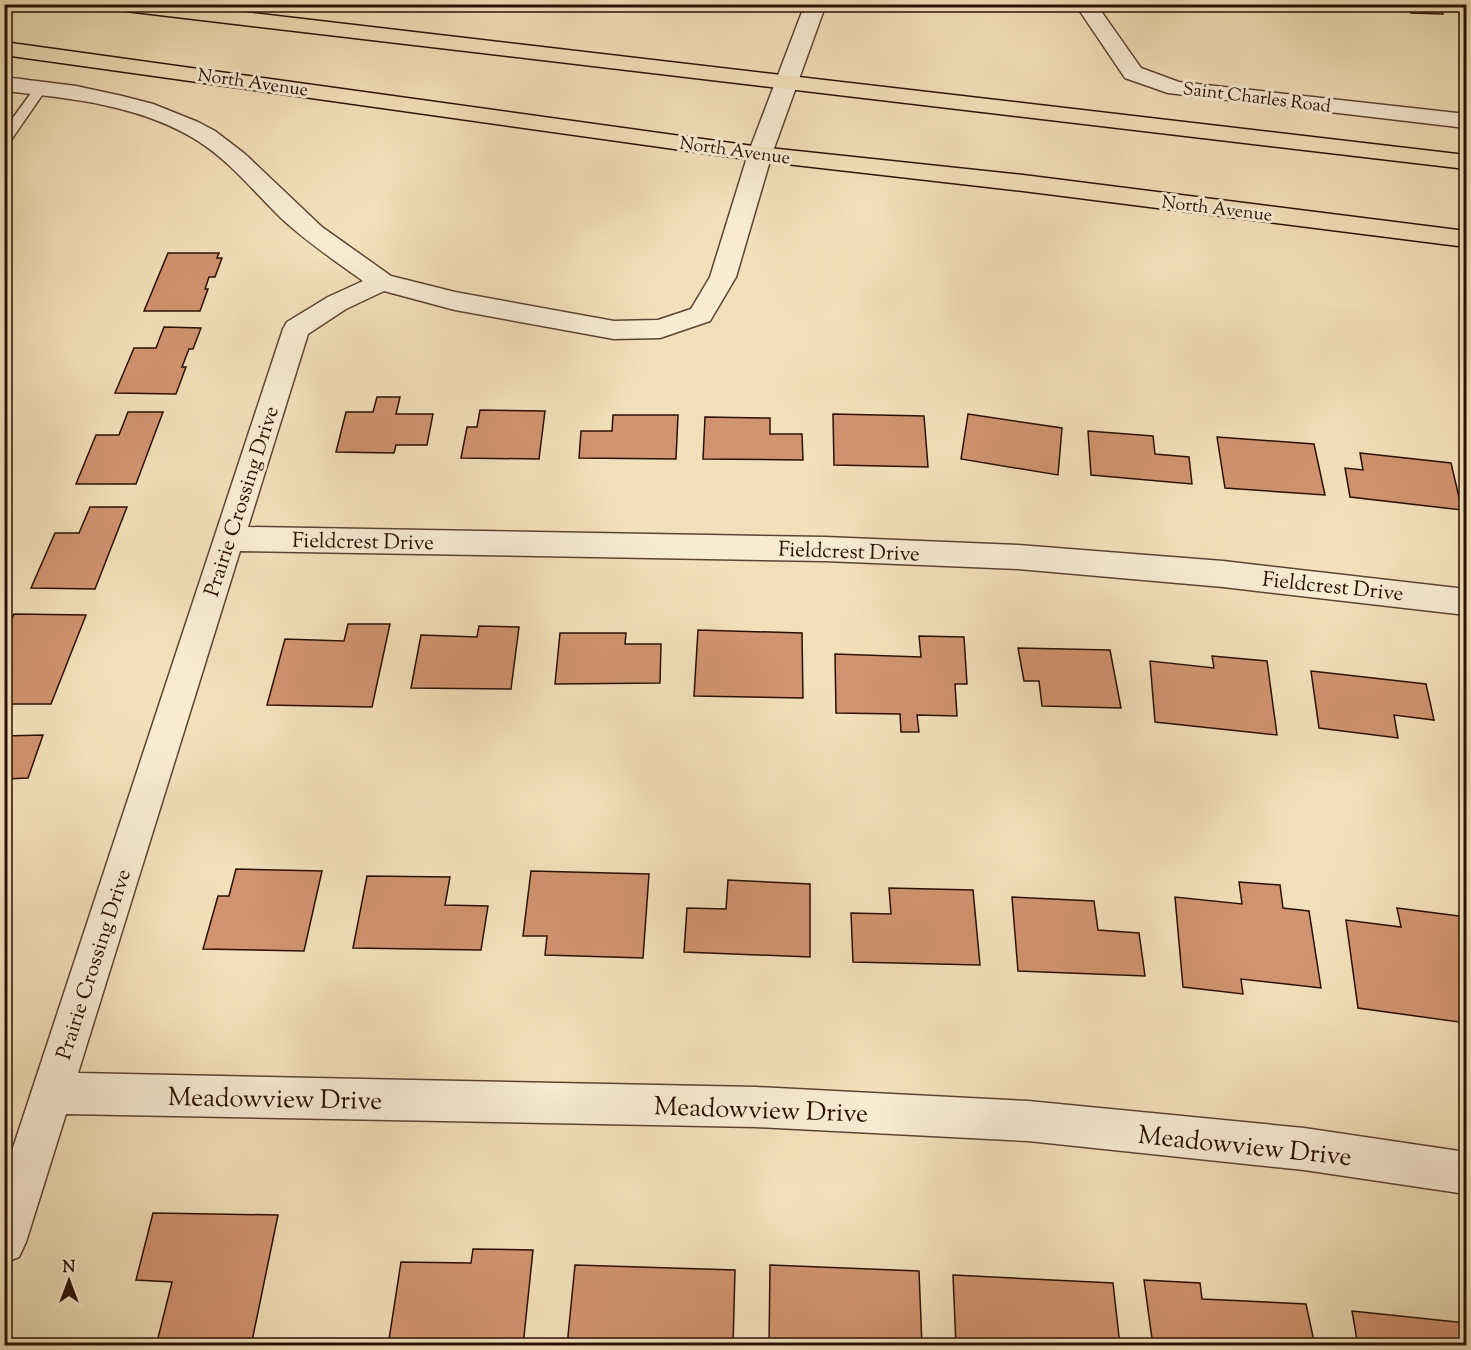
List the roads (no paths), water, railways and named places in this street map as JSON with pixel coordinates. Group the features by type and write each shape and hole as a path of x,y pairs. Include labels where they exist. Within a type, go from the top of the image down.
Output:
{"main road":[{"path":"117,4 1467,162"},
{"name":"North Avenue","path":"4,48 760,154 1023,183 1467,239"}],"street":[{"path":"4,84 94,94 140,106 192,128 241,163 304,225 382,282 455,301 614,330 660,329 701,315 723,277 760,154 816,4"},
{"name":"Saint Charles Road","path":"1085,4 1133,73 1176,88 1467,121"},
{"name":"Prairie Crossing Drive","path":"4,1242 296,329 337,303 382,282"},
{"name":"Fieldcrest Drive","path":"228,539 825,549 1006,557 1222,574 1467,602"},
{"name":"Meadowview Drive","path":"52,1093 756,1107 1004,1120 1304,1149 1467,1173"}],"lane":[{"path":"4,140 41,88"}]}
